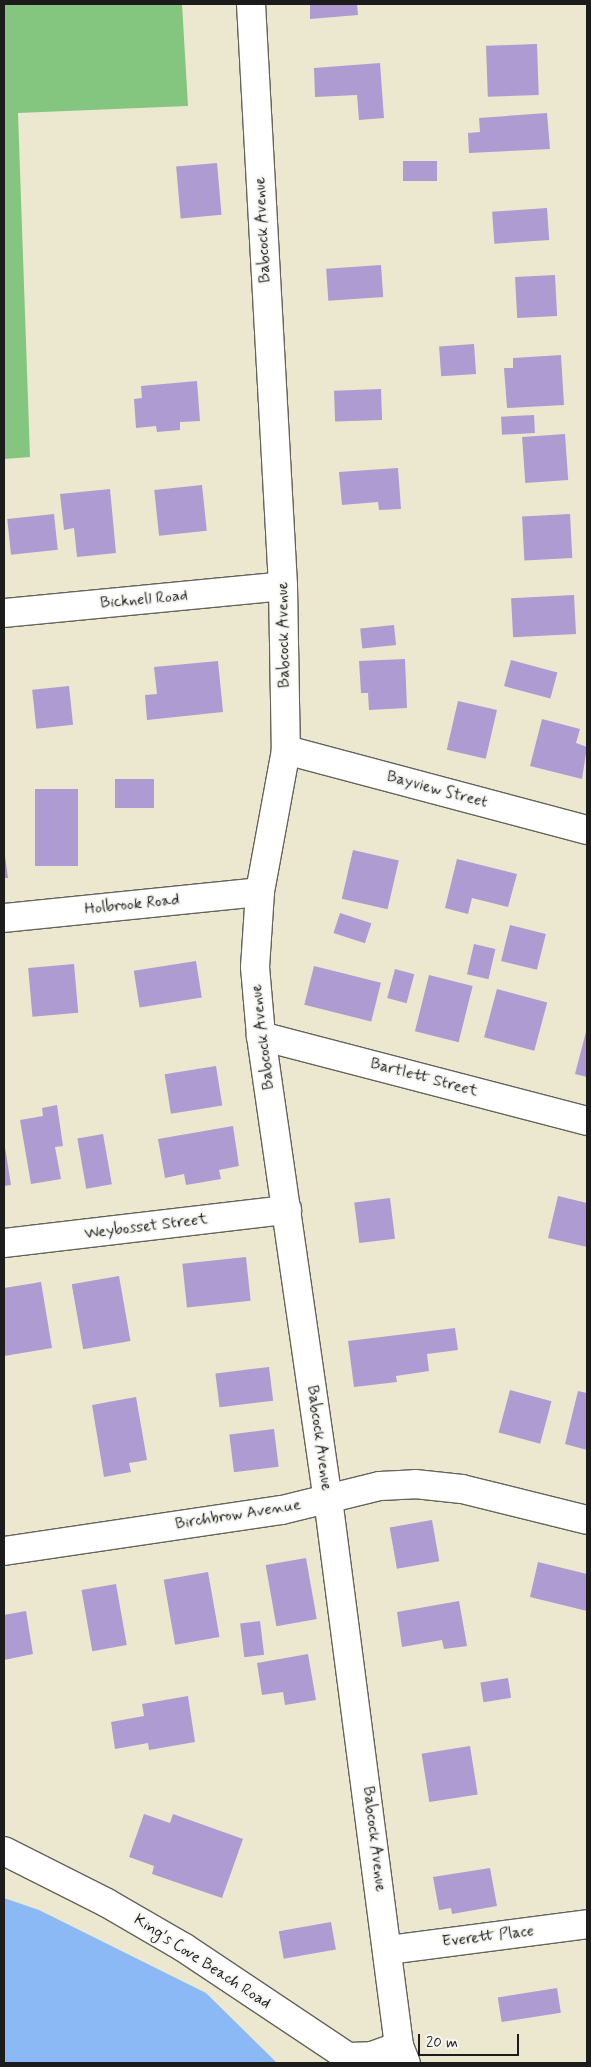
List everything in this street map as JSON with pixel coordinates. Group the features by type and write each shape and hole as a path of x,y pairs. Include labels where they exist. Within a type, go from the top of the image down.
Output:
{"street":[{"name":"Babcock Avenue","path":"251,4 283,586 286,750 260,892 255,967 261,1036 328,1498 403,2054"},
{"name":"Bicknell Road","path":"4,613 283,586"},
{"name":"Bayview Street","path":"286,750 587,830"},
{"name":"Holbrook Road","path":"4,918 260,892"},
{"name":"Bartlett Street","path":"261,1036 587,1121"},
{"name":"Weybosset Street","path":"4,1243 287,1210"},
{"name":"Birchbrow Avenue","path":"4,1551 282,1510 380,1486 415,1484 462,1489 587,1520"},
{"name":"King's Cove Beach Road","path":"4,1851 107,1903 183,1947 342,2054 358,2058 403,2054"},
{"name":"Everett Place","path":"388,1950 587,1924"}],"green space":[{"path":"4,4 182,4 188,106 18,113 30,457 4,459"}],"water":[{"path":"4,1898 39,1910 206,1993 277,2063 4,2063"}],"building":[{"path":"310,4 357,4 358,15 310,19"},
{"path":"537,44 539,95 488,97 486,46"},
{"path":"380,63 384,118 359,120 357,95 315,97 314,68"},
{"path":"547,113 550,149 469,153 468,133 480,132 479,118"},
{"path":"403,161 437,161 437,181 403,181"},
{"path":"217,163 222,215 181,218 176,167"},
{"path":"547,208 549,240 494,244 492,212"},
{"path":"381,265 383,297 328,301 326,269"},
{"path":"555,275 557,316 517,318 515,277"},
{"path":"474,344 476,374 441,376 439,346"},
{"path":"561,355 564,405 507,408 504,368 513,368 513,358"},
{"path":"197,381 200,421 180,422 180,430 157,432 156,426 136,428 134,399 142,398 141,386"},
{"path":"381,389 382,420 335,422 334,391"},
{"path":"534,415 535,433 502,435 501,417"},
{"path":"565,434 568,480 525,483 522,437"},
{"path":"398,468 401,509 379,510 378,502 342,505 339,472"},
{"path":"202,485 207,531 159,536 154,490"},
{"path":"110,489 116,553 77,557 74,528 64,530 60,494"},
{"path":"54,514 58,550 11,555 7,519"},
{"path":"570,514 572,558 524,560 522,517"},
{"path":"574,595 576,634 513,637 511,598"},
{"path":"394,625 396,645 362,648 360,629"},
{"path":"405,659 407,708 369,710 368,693 361,693 359,661"},
{"path":"511,660 557,672 550,699 504,686"},
{"path":"218,661 223,712 147,720 145,695 157,694 154,667"},
{"path":"69,686 73,725 36,729 32,690"},
{"path":"458,701 497,710 486,759 447,750"},
{"path":"542,719 580,729 576,743 587,747 582,779 530,766"},
{"path":"115,779 154,779 154,808 115,808"},
{"path":"35,789 78,789 78,866 35,866"},
{"path":"4,848 8,878 4,878"},
{"path":"353,850 399,861 388,909 342,899"},
{"path":"457,859 517,874 508,907 472,898 468,914 445,908"},
{"path":"340,913 371,923 365,943 334,933"},
{"path":"510,925 546,934 537,970 501,961"},
{"path":"474,944 495,949 488,979 467,974"},
{"path":"196,961 202,998 140,1007 134,971"},
{"path":"74,964 78,1013 32,1017 28,968"},
{"path":"314,966 381,983 371,1022 304,1005"},
{"path":"395,969 414,974 407,1003 387,998"},
{"path":"429,975 473,986 459,1042 415,1031"},
{"path":"497,989 547,1002 534,1051 484,1037"},
{"path":"587,1028 587,1077 575,1074"},
{"path":"216,1066 222,1106 171,1114 165,1074"},
{"path":"57,1105 63,1146 55,1147 61,1179 31,1184 20,1120 43,1116 42,1108"},
{"path":"233,1126 239,1166 219,1170 221,1179 186,1185 184,1174 165,1178 158,1139"},
{"path":"103,1134 112,1184 86,1189 77,1139"},
{"path":"4,1148 11,1185 4,1186"},
{"path":"558,1196 587,1203 587,1247 548,1238"},
{"path":"390,1198 395,1239 359,1243 354,1202"},
{"path":"246,1257 251,1301 187,1307 182,1264"},
{"path":"119,1276 130,1341 83,1349 72,1284"},
{"path":"41,1282 52,1348 4,1356 4,1288"},
{"path":"455,1328 458,1350 427,1354 429,1371 396,1376 397,1382 354,1387 348,1341"},
{"path":"269,1367 273,1401 220,1407 215,1374"},
{"path":"510,1390 552,1401 540,1444 499,1433"},
{"path":"578,1391 587,1393 587,1450 565,1444"},
{"path":"136,1397 147,1460 129,1463 131,1472 104,1477 92,1405"},
{"path":"274,1429 279,1467 234,1472 229,1434"},
{"path":"432,1520 439,1561 397,1569 390,1527"},
{"path":"306,1558 317,1619 276,1626 266,1565"},
{"path":"538,1562 587,1574 587,1611 530,1597"},
{"path":"208,1572 219,1637 175,1645 164,1580"},
{"path":"116,1584 127,1645 92,1651 82,1590"},
{"path":"459,1601 467,1646 444,1649 442,1640 402,1647 397,1612"},
{"path":"26,1611 33,1654 4,1660 4,1615"},
{"path":"260,1621 264,1655 244,1657 240,1623"},
{"path":"308,1654 316,1700 285,1705 283,1692 262,1695 257,1663"},
{"path":"508,1678 511,1698 483,1702 480,1682"},
{"path":"188,1696 195,1742 149,1750 148,1743 115,1749 111,1722 144,1716 142,1704"},
{"path":"470,1746 478,1794 429,1802 422,1754"},
{"path":"144,1814 170,1823 173,1814 243,1839 222,1898 152,1874 154,1866 129,1857"},
{"path":"490,1868 497,1906 452,1914 451,1908 439,1910 433,1877"},
{"path":"331,1922 336,1950 284,1959 279,1931"},
{"path":"557,1988 561,2013 502,2022 498,1997"}]}
